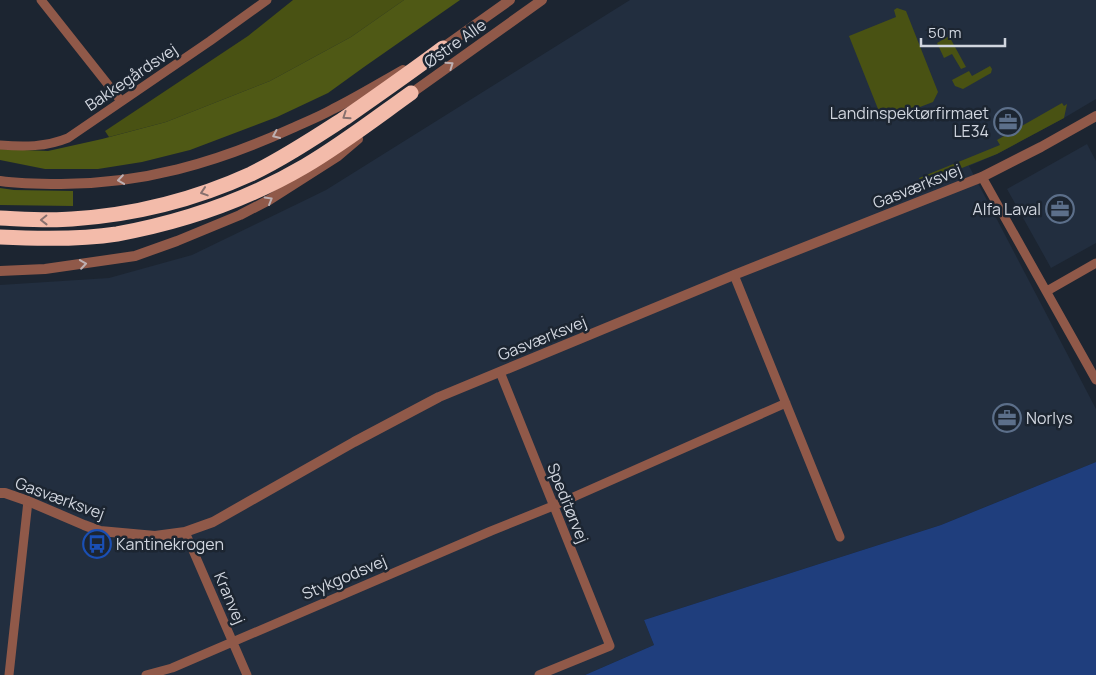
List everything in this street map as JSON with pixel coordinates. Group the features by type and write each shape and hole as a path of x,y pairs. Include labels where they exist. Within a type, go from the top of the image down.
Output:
{"highway":[{"path":"0,218 33,220 108,216 181,200 216,188 251,174 310,141 443,48"},
{"path":"0,237 38,239 77,238 116,234 202,213 276,182 305,166 334,148 411,93"}],"street":[{"path":"41,0 121,101"},
{"name":"Bakkegårdsvej","path":"0,145 34,146 54,143 68,138 267,0"},
{"name":"Østre Alle","path":"0,181 31,185 110,182 164,174 259,144 334,109 443,48 510,0"},
{"name":"Østre Alle","path":"0,271 45,269 135,256 240,215 269,200 338,156 411,93 542,0"},
{"name":"Gasværksvej","path":"0,493 28,501 100,530 155,536 186,532 213,522 354,442 439,397 734,275 982,176 1041,147 1096,116"},
{"path":"982,176 1096,380"},
{"path":"1047,291 1096,263"},
{"path":"734,275 840,538"},
{"name":"Speditørvej","path":"500,372 610,646 539,675"},
{"path":"553,506 786,403"},
{"path":"9,675 28,501"},
{"name":"Stykgodsvej","path":"146,675 172,668 553,506"},
{"name":"Kranvej","path":"186,532 247,675"}],"shaded area":[{"path":"630,0 1096,0 1096,99 997,154 969,166 1096,409 1096,462 941,525 644,620 654,645 585,675 0,675 0,285 109,278 192,255 326,190"},
{"name":"Alfa Laval","path":"1087,144 1096,161 1096,243 1051,268 1007,189"}],"green space":[{"path":"293,0 404,0 351,37 270,81 166,122 109,137 105,131 248,36"},
{"path":"404,0 460,0 328,93 277,117 190,150 142,162 98,169 45,169 0,160 0,149 48,151 102,139 166,122 270,81 351,37"},
{"path":"897,8 906,11 938,92 933,102 894,117 878,109 849,36 896,17 894,10"},
{"path":"949,36 966,67 961,69 952,54 944,58 937,43"},
{"path":"990,66 992,69 991,73 963,89 955,86 952,80 969,71 972,76"},
{"path":"1062,103 1064,106 1067,104 1064,118 997,154 922,184 919,178 1000,145 997,140"},
{"path":"0,188 73,191 73,206 0,205"}],"water":[{"path":"1096,462 1096,675 585,675 654,645 644,620 941,525"}],"place":[{"name":"Landinspektørfirmaet LE34","path":"1008,122"},
{"name":"Alfa Laval","path":"1060,209"},
{"name":"Norlys","path":"1007,418"},
{"name":"Kantinekrogen","path":"97,544"}]}
